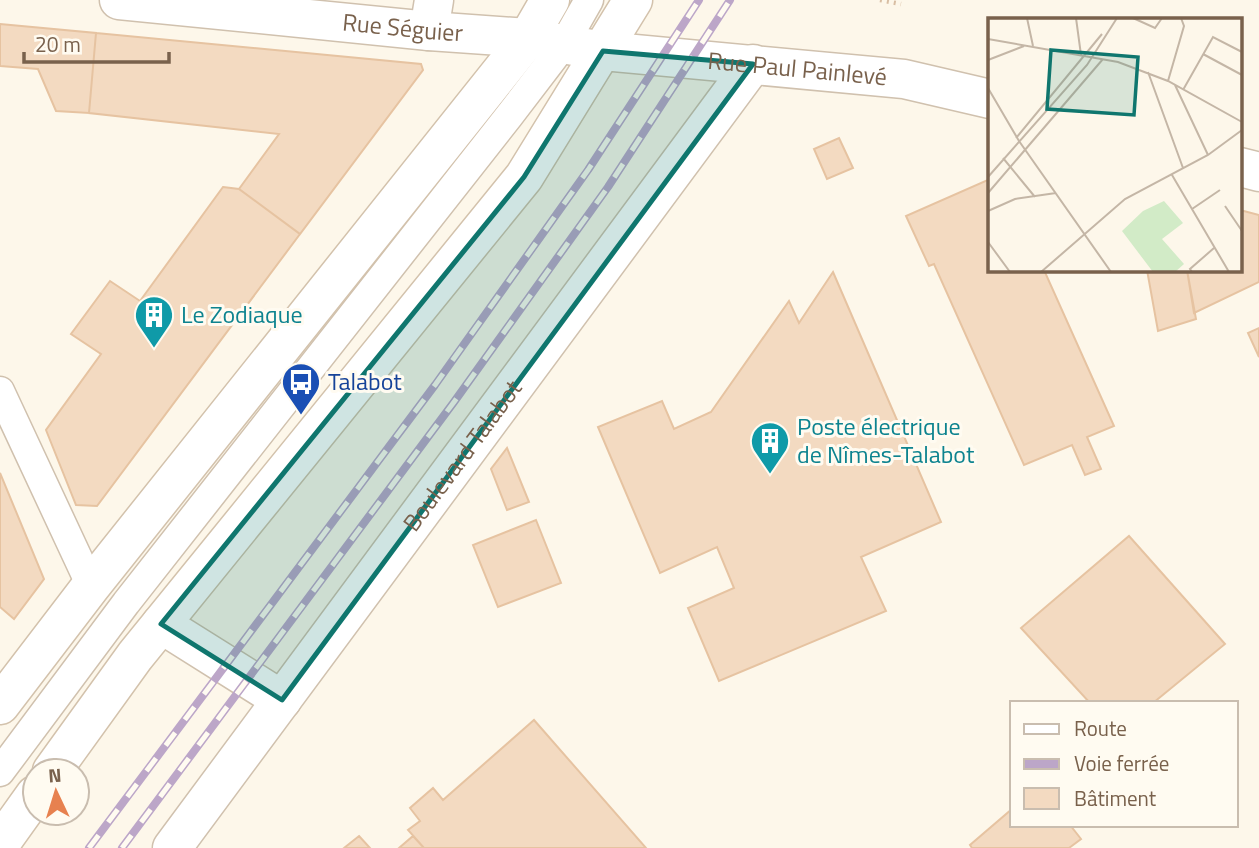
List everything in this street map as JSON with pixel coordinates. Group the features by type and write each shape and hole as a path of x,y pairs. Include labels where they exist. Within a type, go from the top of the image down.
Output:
{"street":[{"name":"Rue Séguier","path":"119,0 431,16 603,51"},
{"path":"0,705 91,586 546,41 550,0"},
{"path":"62,757 135,656 524,177 634,0"},
{"name":"Rue Paul Painlevé","path":"603,51 904,79 988,99"},
{"name":"Boulevard Talabot","path":"172,848 754,64"},
{"path":"1242,168 1259,172"},
{"path":"161,624 282,700"},
{"path":"0,844 21,815"}],"lane":[{"path":"0,772 546,41 589,0"},
{"path":"0,391 91,586"}],"path":[{"path":"880,0 901,4"}],"highlighted area":[{"path":"603,51 753,64 282,700 161,624 524,177"}],"building":[{"path":"0,24 96,33 89,113 56,111 38,69 0,66"},
{"path":"96,33 421,64 423,70 300,234 239,189 279,134 89,113"},
{"path":"839,138 853,168 827,179 814,149"},
{"path":"988,180 988,271 1044,271 1114,426 1087,437 1101,469 1085,475 1072,445 1024,465 934,264 929,266 906,216"},
{"name":"Le Zodiaque","path":"223,187 239,189 300,234 97,506 76,505 46,430 101,354 71,334 110,281 140,301"},
{"path":"1242,211 1259,215 1259,282 1194,313 1187,271 1242,271"},
{"path":"1147,271 1187,271 1196,319 1158,331"},
{"name":"Poste électrique de Nîmes-Talabot","path":"833,272 941,522 861,557 886,611 719,681 688,608 734,588 717,547 660,573 598,427 662,401 674,429 711,412 789,301 799,323"},
{"path":"1259,328 1259,357 1248,333"},
{"path":"507,448 529,502 507,510 491,469"},
{"path":"0,473 44,579 14,619 0,607"},
{"path":"536,520 561,583 498,607 473,545"},
{"path":"1129,536 1225,644 1155,701 1088,701 1021,628"},
{"path":"534,720 646,848 424,848 408,830 420,821 410,808 433,788 443,800"},
{"path":"1010,811 1010,827 1072,827 1081,839 1069,848 972,848 970,845"},
{"path":"359,836 370,848 344,848"},
{"path":"413,836 424,848 399,848"}],"railway":[{"path":"89,848 435,385 588,170 699,0"},
{"path":"122,848 454,402 608,187 730,0"}],"place":[{"name":"Le Zodiaque","path":"154,349"},
{"name":"Talabot","path":"301,416"},
{"name":"Poste électrique de Nîmes-Talabot","path":"770,475"}]}
